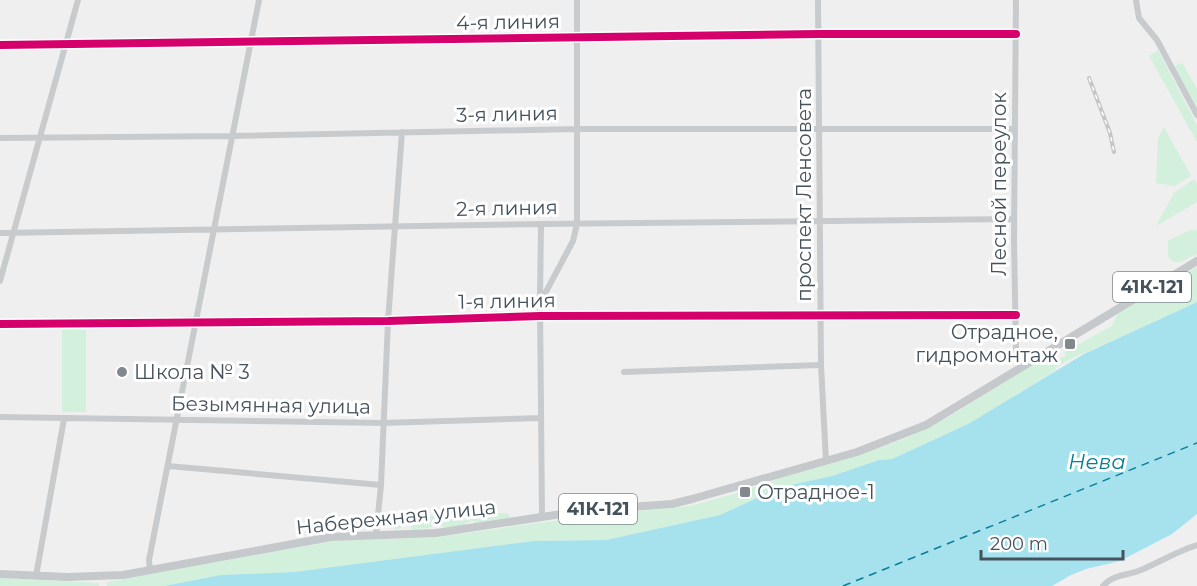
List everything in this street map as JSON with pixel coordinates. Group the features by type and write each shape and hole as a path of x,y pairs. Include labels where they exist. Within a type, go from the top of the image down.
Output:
{"main road":[{"name":"41К-121","path":"1022,367 1197,261"},
{"name":"Набережная улица","path":"0,574 104,577 150,571 321,538 436,533 614,507 672,504 883,443 926,425 1022,367"}],"street":[{"path":"0,281 38,137 78,0"},
{"path":"150,571 149,560 259,0"},
{"path":"540,303 573,241 577,224 577,0"},
{"name":"проспект Ленсовета","path":"818,0 821,129 821,365 826,461"},
{"name":"Лесной переулок","path":"1016,0 1014,219 1016,352 1022,367"},
{"path":"1136,0 1139,18 1157,40 1197,115"},
{"name":"4-я линия","path":"0,45 819,34 1016,34"},
{"name":"3-я линия","path":"0,138 577,129 1015,129"},
{"path":"376,534 381,485 388,321 402,132"},
{"name":"2-я линия","path":"0,232 1014,219"},
{"path":"541,224 542,517"},
{"name":"1-я линия","path":"0,324 388,321 540,316 1016,315"},
{"path":"624,372 821,365"},
{"name":"Безымянная улица","path":"0,417 383,423 541,418"},
{"path":"36,576 64,418"},
{"path":"168,466 381,485"},
{"path":"1103,586 1110,579 1139,571 1180,549 1197,545"}],"green space":[{"path":"1158,50 1197,125 1197,142 1149,56"},
{"path":"1183,64 1197,89 1197,109 1176,69 1175,66"},
{"path":"1164,127 1191,176 1175,186 1156,183 1158,138"},
{"path":"1194,179 1197,184 1197,202 1156,226 1174,193"},
{"path":"1190,230 1197,230 1197,254 1180,262 1173,262 1168,256 1168,241"},
{"path":"1197,267 1197,302 1067,361 968,424 892,459 879,460 832,476 781,487 720,515 606,540 534,541 294,572 221,575 164,586 107,586 107,582 334,541 438,537 612,513 674,508 737,493 858,456 906,438 947,418 1047,355 1053,363 1066,355 1064,352 1112,326 1118,313"},
{"path":"62,330 86,330 86,412 62,412"},
{"path":"508,513 510,518 476,523 471,520 464,525 454,527 436,524 427,529 411,529 411,523 396,530 394,527 396,523 429,516 441,516 461,521 485,514"},
{"path":"0,578 99,583 99,586 0,586"}],"water":[{"name":"Нева","path":"1197,302 1197,514 1172,534 1120,561 1086,569 1052,586 164,586 221,575 294,572 534,541 606,540 720,515 781,487 832,476 879,460 892,459 968,424 1084,354"}],"ferry route":[{"path":"843,586 1197,443"}],"railway":[{"path":"1089,78 1110,133 1114,152"}],"cycle path":[{"path":"0,45 819,34 1016,34"},
{"path":"0,324 388,321 540,316 1016,315"}],"place":[{"name":"Отрадное, гидромонтаж","path":"1070,344"},
{"name":"Школа № 3","path":"122,372"},
{"name":"Отрадное-1","path":"745,492"}]}
